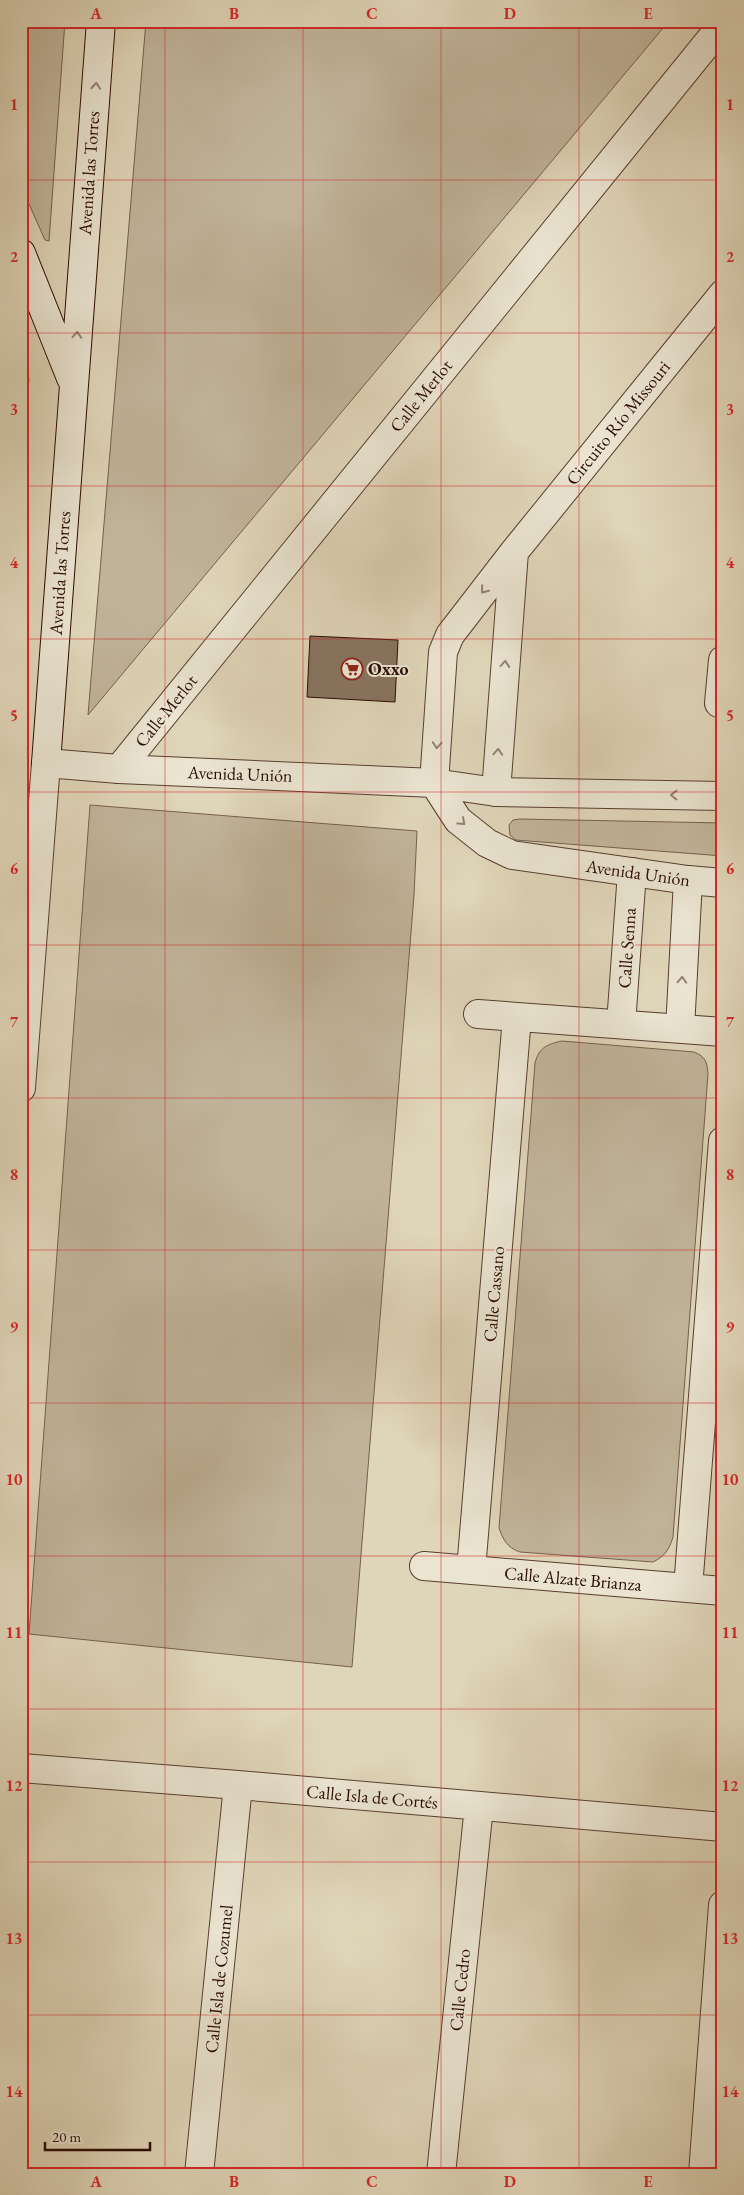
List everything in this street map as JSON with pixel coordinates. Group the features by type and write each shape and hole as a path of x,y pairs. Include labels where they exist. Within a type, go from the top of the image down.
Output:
{"street":[{"name":"Avenida las Torres","path":"21,1088 101,21"},
{"name":"Calle Merlot","path":"119,769 723,24"},
{"name":"Avenida las Torres","path":"21,253 74,384"},
{"name":"Circuito Río Missouri","path":"434,783 443,652 446,643 457,625 514,552 723,294"},
{"path":"496,792 514,552"},
{"path":"719,703 723,660"},
{"name":"Avenida Unión","path":"46,763 119,769 434,783 496,792 723,796"},
{"name":"Avenida Unión","path":"434,783 458,820 487,843 512,854 688,880 723,883"},
{"name":"Calle Senna","path":"621,1024 632,872"},
{"path":"680,1029 688,880"},
{"path":"478,1014 723,1032"},
{"name":"Calle Cassano","path":"471,1570 517,1017"},
{"path":"688,1588 723,1141"},
{"name":"Calle Alzate Brianza","path":"424,1566 723,1590"},
{"name":"Calle Isla de Cortés","path":"21,1768 723,1827"},
{"name":"Calle Isla de Cozumel","path":"199,2174 238,1785"},
{"name":"Calle Cedro","path":"441,2174 479,1806"},
{"path":"703,2174 723,1904"}],"shaded area":[{"path":"21,21 65,21 49,241 45,240 21,186"},
{"path":"146,21 669,21 88,715"},
{"path":"21,358 29,378 21,485"},
{"path":"90,805 417,831 414,895 352,1667 29,1634"},
{"path":"513,820 723,823 723,856 516,840 510,835 509,825"},
{"path":"562,1041 694,1052 705,1060 707,1066 708,1074 673,1537 666,1552 653,1562 520,1552 506,1543 499,1528 535,1063 539,1053 545,1047"}],"building":[{"name":"Oxxo","path":"310,636 398,640 395,702 307,697"}],"place":[{"name":"Oxxo","path":"352,669"}]}
